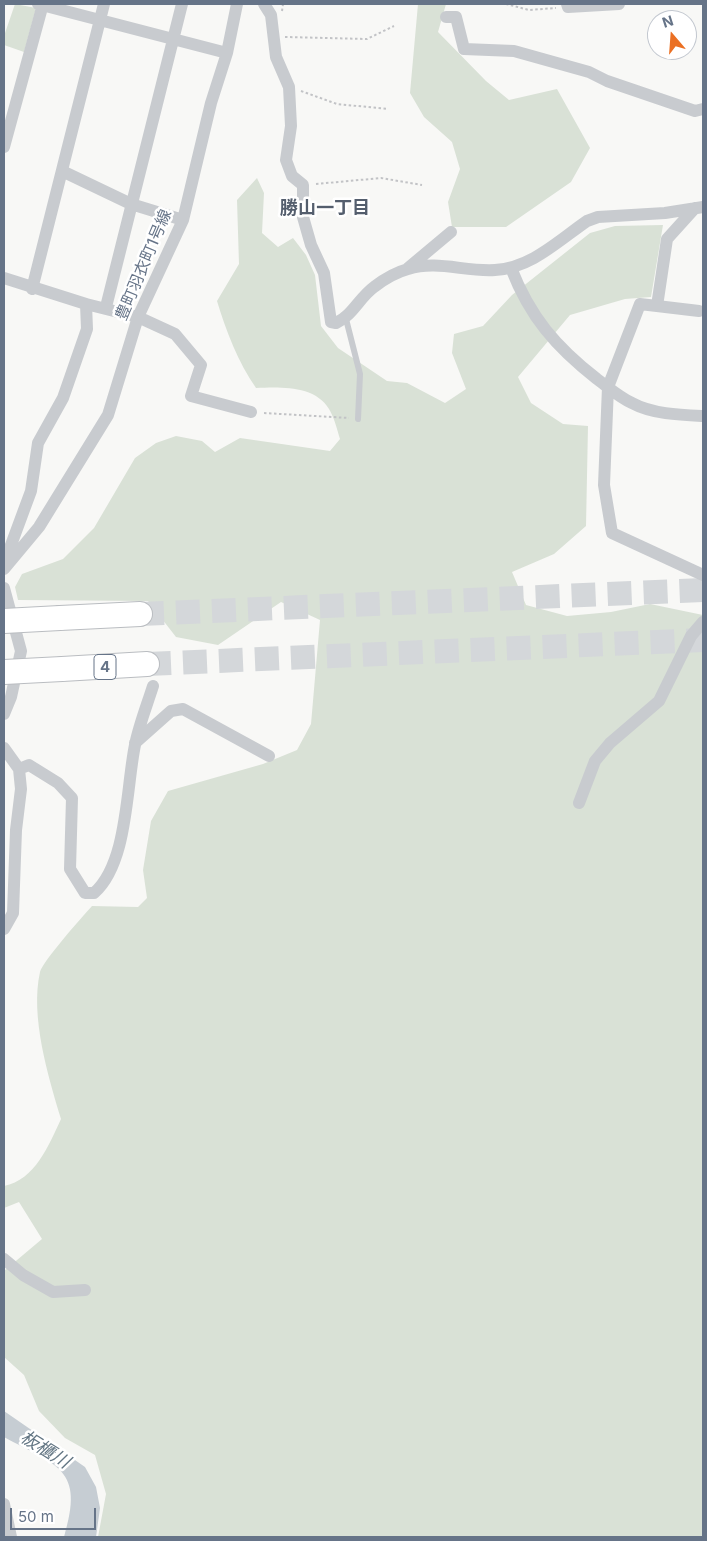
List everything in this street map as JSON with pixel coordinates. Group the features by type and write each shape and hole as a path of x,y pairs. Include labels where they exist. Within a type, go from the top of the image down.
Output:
{"highway":[{"path":"4,621 140,614"},
{"name":"4","path":"4,672 62,669 150,675"}],"street":[{"path":"5,140 41,4 227,53"},
{"path":"32,289 104,4"},
{"path":"106,307 182,4"},
{"name":"豊町羽衣町1号線","path":"4,569 39,527 108,415 138,317 184,220 211,103 227,53 237,4"},
{"path":"264,4 271,15 276,57 289,87 291,126 286,160 292,176 304,185 303,217 311,245 324,273 331,322 336,323 346,319 373,287 406,270 451,232"},
{"path":"568,6 619,4"},
{"path":"446,17 456,17 464,49 514,52 589,72 607,82 695,111 703,110"},
{"path":"62,171 131,204 184,220"},
{"path":"406,270 427,265 493,271 512,268 527,263 587,221 598,217 665,213 699,207"},
{"path":"657,306 667,239 699,207"},
{"path":"512,268 520,290 534,316 550,336 581,366 608,387 632,404 663,412 703,416"},
{"path":"4,278 32,289 138,317 175,334 201,364 191,396 251,412"},
{"path":"4,564 31,491 38,443 63,398 87,329 86,304"},
{"path":"698,311 640,304 608,387 604,485 612,533 703,575"},
{"path":"4,588 21,651 11,697 4,714"},
{"path":"579,803 595,761 610,743 659,700 691,636 703,622"},
{"path":"19,769 29,765 58,783 72,798 70,869 85,893 94,893 104,884 118,855 135,743 150,675"},
{"path":"135,743 171,711 183,709 269,756"},
{"path":"4,748 19,769 21,789 16,830 14,913 4,929"},
{"path":"4,1259 23,1276 53,1292 85,1290"},
{"path":"4,1504 11,1537"}],"lane":[{"path":"346,319 360,374 358,419"}],"path":[{"path":"506,4 529,10 568,6"},
{"path":"272,36 367,39 394,26"},
{"path":"289,87 337,104 388,109"},
{"path":"304,185 343,184 381,178 422,185"},
{"path":"251,412 358,419"}],"shaded area":[{"path":"15,4 36,8 24,52 4,45 4,36"},
{"path":"418,4 446,4 438,32 486,81 509,100 557,89 590,148 571,182 506,227 452,227 448,202 460,169 452,142 424,117 410,93"},
{"path":"257,178 264,193 262,233 278,247 293,238 306,255 315,275 321,326 338,348 387,381 407,383 445,403 466,389 452,353 454,334 483,326 512,295 590,233 615,226 663,225 651,297 625,299 570,315 518,377 531,403 563,424 588,426 586,526 554,554 512,572 526,605 567,616 611,612 650,604 703,615 703,1537 98,1537 106,1494 95,1455 65,1438 39,1411 24,1375 4,1357 4,1271 42,1239 19,1202 4,1208 4,1186 24,1177 40,1160 61,1119 46,1065 39,1027 37,989 40,972 63,939 92,906 138,907 147,898 143,870 151,821 168,791 263,764 297,750 311,724 320,620 281,602 218,645 176,637 148,601 18,600 15,587 22,574 63,559 94,528 135,458 156,443 176,436 202,441 215,452 240,438 330,451 340,439 329,409 315,395 296,389 256,388 238,357 217,301 239,264 237,200"}],"water":[{"name":"板櫃川","path":"4,1411 85,1467 96,1487 100,1508 96,1537 64,1537 70,1514 71,1496 68,1483 62,1472 52,1463 4,1437"}],"tunnel":[{"path":"140,614 703,590"},
{"path":"147,664 703,640"}],"district":[{"name":"勝山一丁目","path":"325,209"}]}
